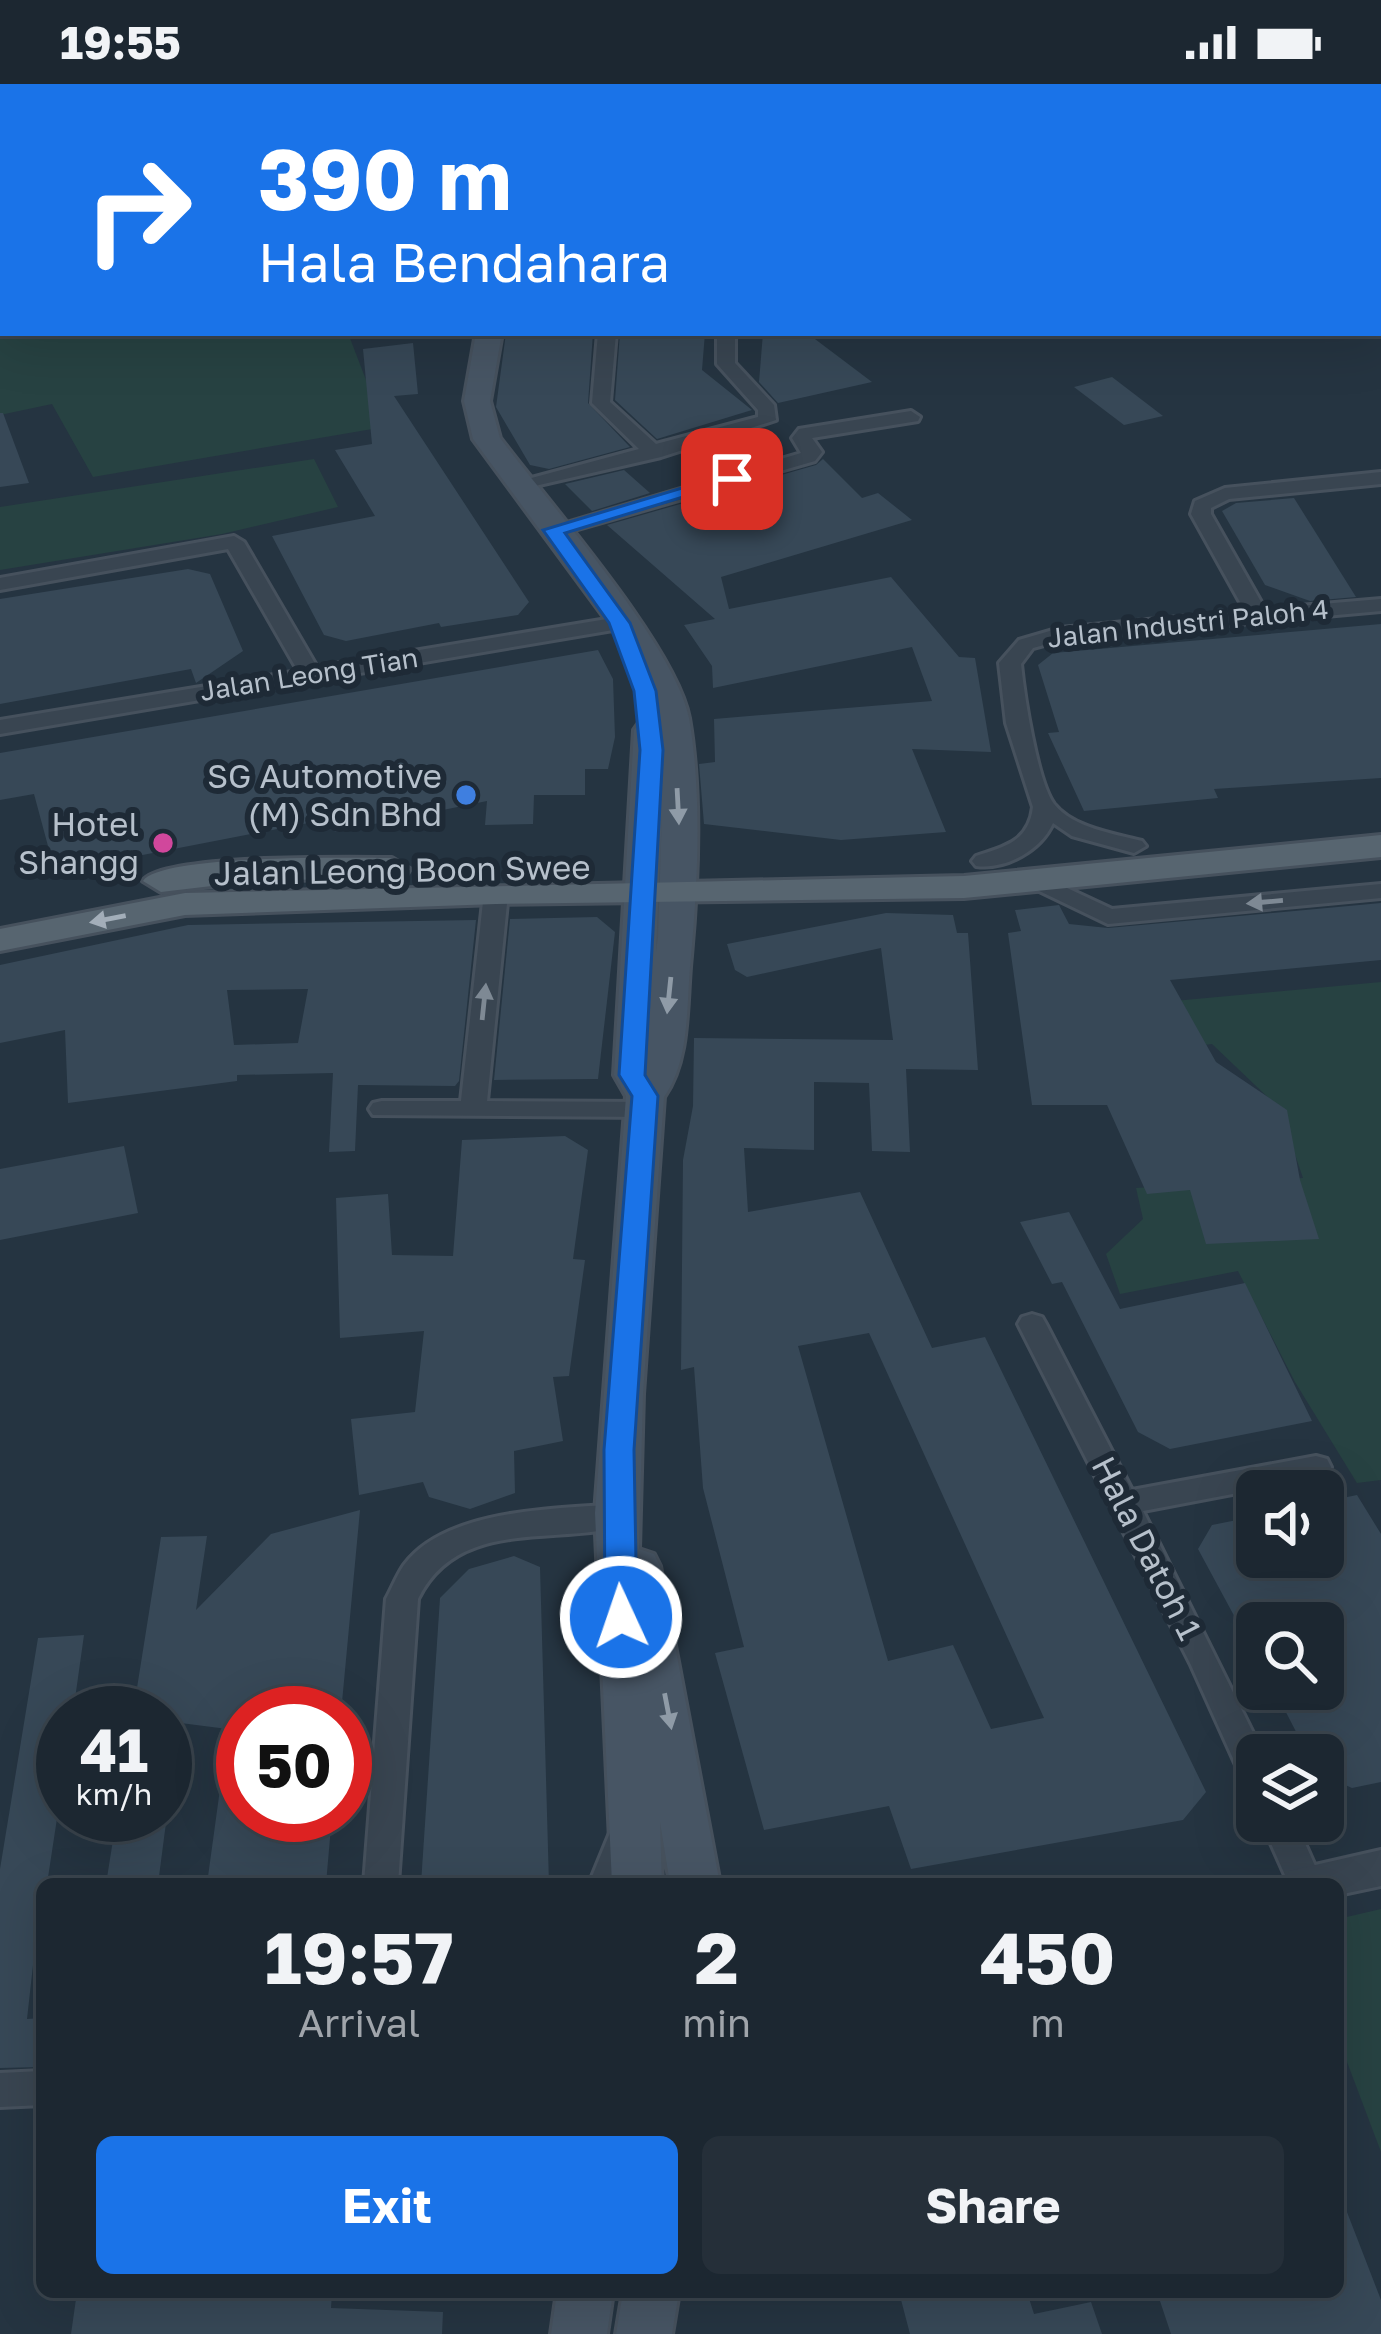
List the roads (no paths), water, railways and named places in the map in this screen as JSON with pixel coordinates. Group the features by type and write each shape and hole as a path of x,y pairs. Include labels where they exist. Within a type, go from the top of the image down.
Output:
{"main road":[{"path":"488,336 477,401 480,422 520,487 619,623 650,716 660,878 661,1074 645,1103 619,1450 617,1571 638,1803 637,1878"},
{"name":"Jalan Leong Boon Swee","path":"0,940 185,904 496,893 660,878 984,861 1381,824"},
{"name":"Jalan Leong Boon Swee","path":"0,911 190,876 254,870 944,887 1381,845"},
{"path":"621,1516 639,1568 687,1816 694,1878"},
{"path":"638,1803 656,1878"},
{"path":"687,1816 709,1878"},
{"path":"579,2334 584,2298"},
{"path":"644,2334 650,2298"}],"street":[{"path":"607,336 601,403 654,452"},
{"path":"520,487 767,420 767,409 726,364 726,336"},
{"path":"553,530 808,458 813,452 801,438 806,433 911,417"},
{"path":"1258,615 1206,524 1202,505 1225,494 1381,478"},
{"path":"0,584 234,542 311,675"},
{"name":"Jalan Industri Paloh 4","path":"1044,807 1013,705 1010,663 1015,652 1060,634 1381,605"},
{"name":"Jalan Leong Tian","path":"0,727 619,623"},
{"path":"984,861 1042,833 1044,807 1080,831 1134,846"},
{"path":"1037,881 1108,917 1381,891"},
{"path":"473,1110 496,893"},
{"path":"382,1109 645,1103"},
{"name":"Hala Datoh 1","path":"1032,1324 1237,1734"},
{"path":"1124,1503 1316,1467"},
{"path":"380,1878 402,1599 408,1577 428,1556 459,1541 502,1529 621,1516"},
{"path":"608,1878 638,1803"},
{"path":"1286,1842 1302,1878"},
{"path":"1334,1878 1381,1868"},
{"path":"0,2090 36,2088"}],"place":[{"name":"SG Automotive (M) Sdn Bhd","path":"466,795"},
{"name":"Hotel Shangg","path":"163,843"}]}
